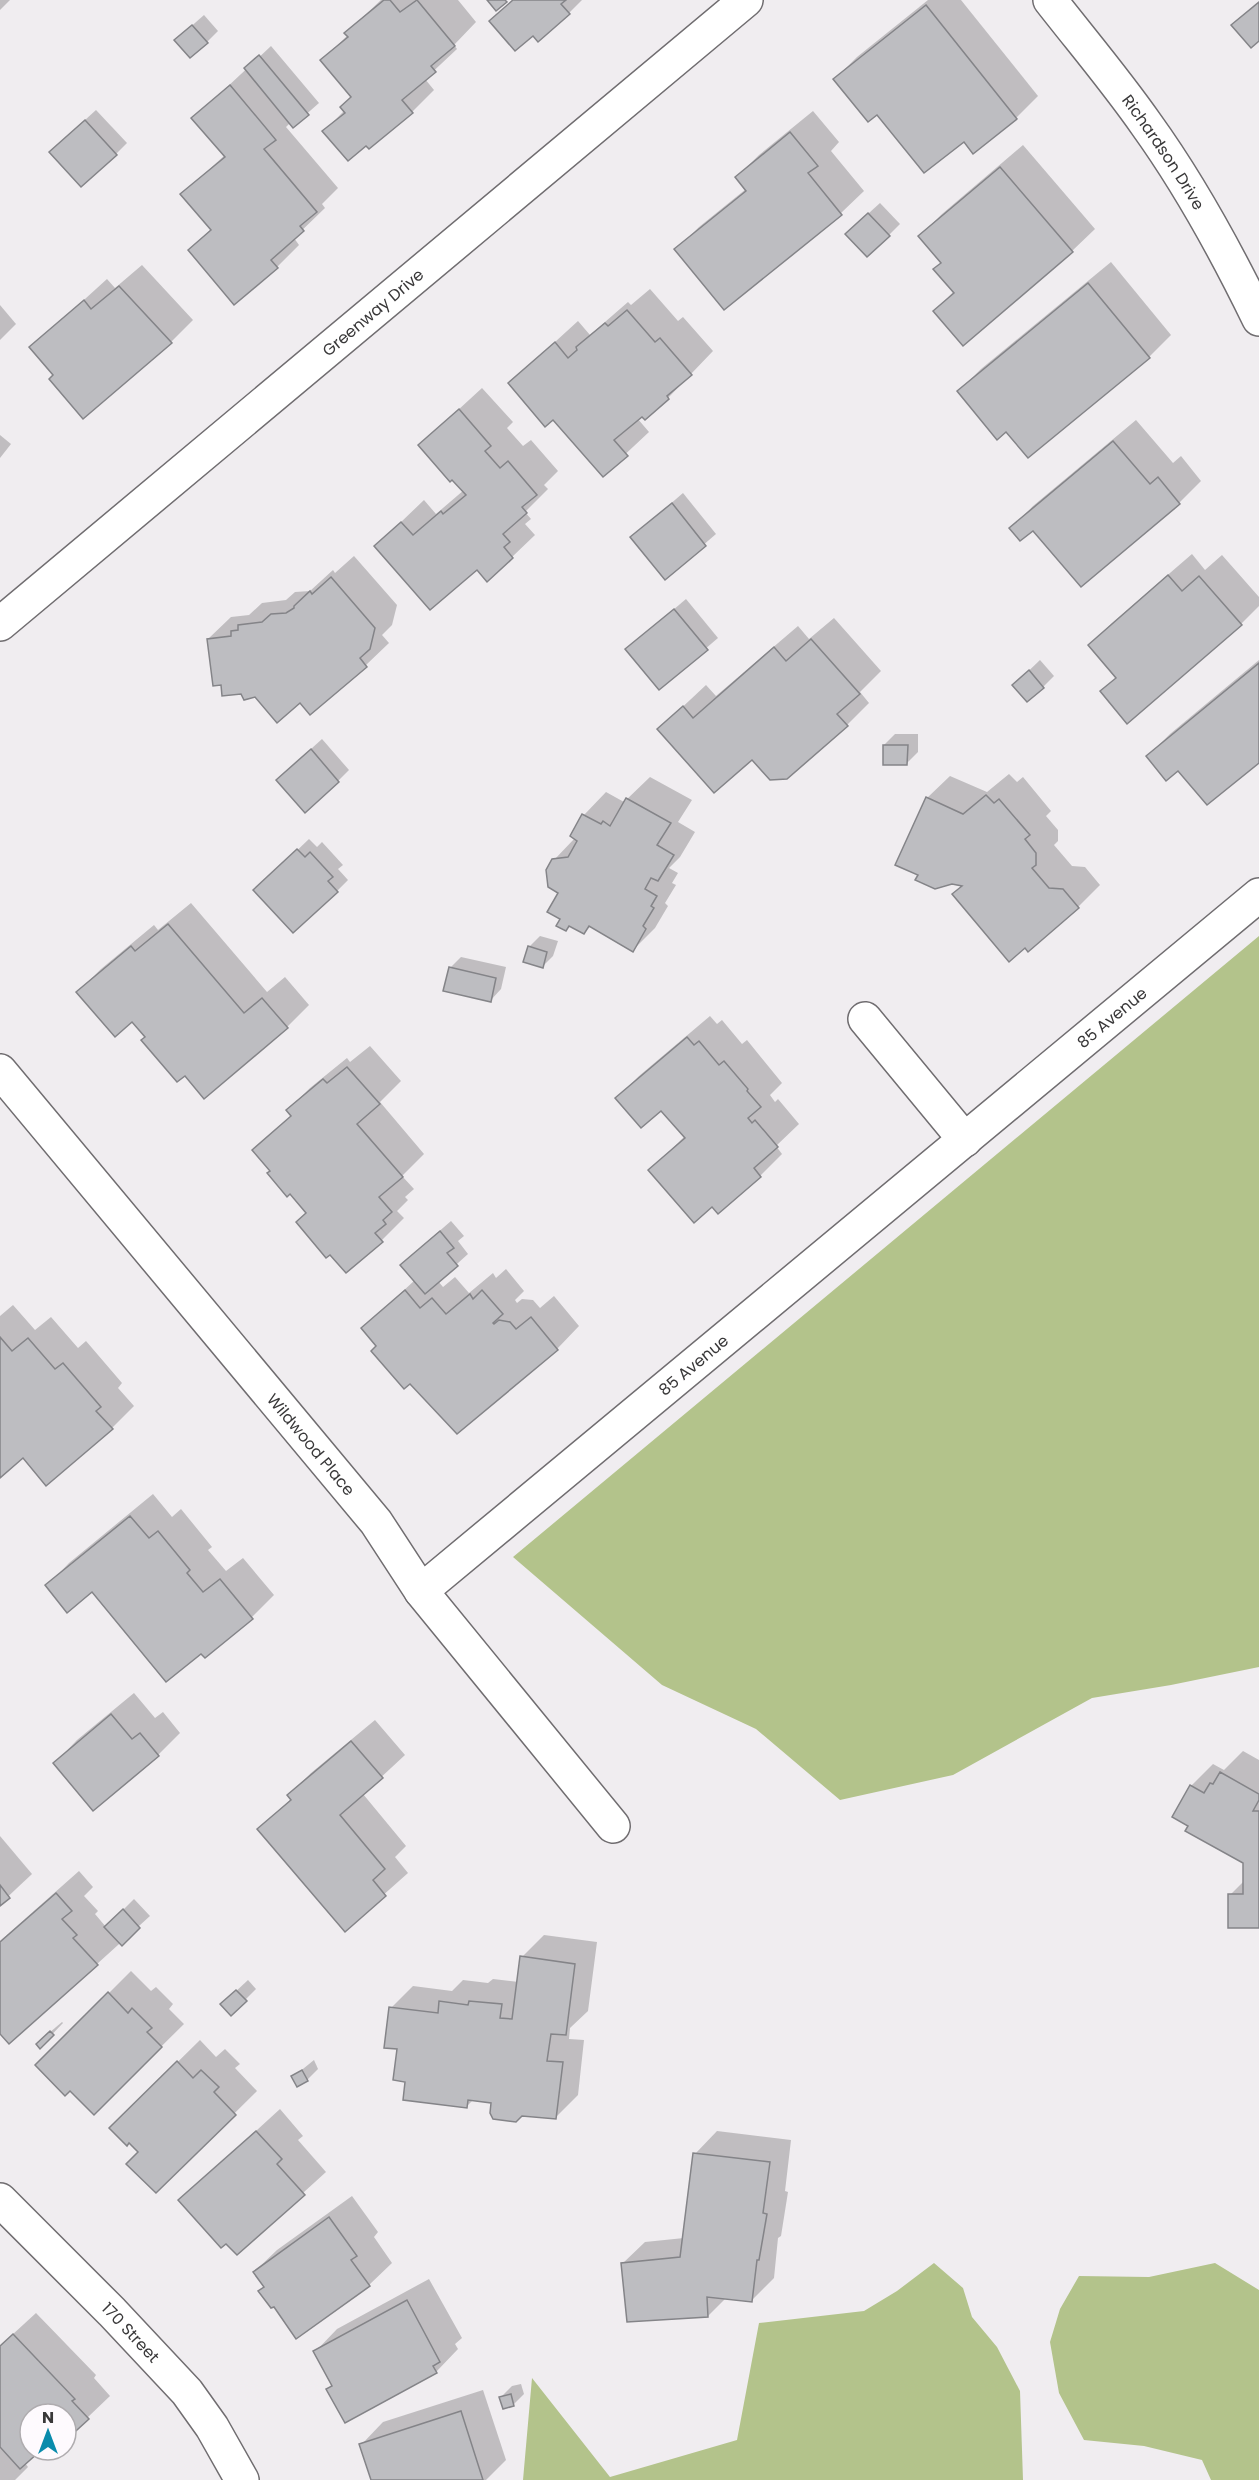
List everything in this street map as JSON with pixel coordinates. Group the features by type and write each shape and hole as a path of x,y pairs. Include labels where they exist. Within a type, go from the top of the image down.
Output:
{"street":[{"name":"Greenway Drive","path":"0,624 746,0"},
{"name":"Richardson Drive","path":"1050,0 1129,100 1161,146 1223,248 1259,319"},
{"name":"85 Avenue","path":"421,1591 1259,895"},
{"path":"865,1019 966,1140"},
{"name":"Wildwood Place","path":"0,1071 376,1522 421,1591 613,1826"},
{"name":"170 Street","path":"0,2200 112,2312 187,2392 212,2427 242,2480"}],"green space":[{"path":"1259,936 1259,1667 1092,1698 953,1775 840,1800 756,1729 662,1685 513,1557"},
{"path":"934,2263 963,2288 972,2317 997,2347 1020,2391 1023,2480 523,2480 532,2378 610,2477 737,2440 759,2323 864,2311 897,2291"},
{"path":"1215,2263 1259,2290 1259,2480 1211,2480 1202,2460 1144,2446 1084,2440 1059,2393 1050,2342 1060,2309 1079,2276 1149,2277"}],"building":[{"path":"384,0 390,0 400,12 417,0 455,46 431,66 436,72 402,100 413,113 369,149 366,146 348,161 322,131 345,113 340,107 351,97 320,60 348,37 344,33"},
{"path":"487,0 505,0 507,2 496,11"},
{"path":"513,0 566,0 561,4 570,14 538,42 533,36 515,51 489,21"},
{"path":"1259,2 1259,41 1251,48 1231,25"},
{"path":"926,5 1017,119 973,154 964,142 924,173 877,115 868,122 833,79"},
{"path":"192,25 208,43 190,58 174,40"},
{"path":"259,55 309,115 293,128 244,68"},
{"path":"230,85 276,140 264,149 317,212 300,226 304,231 271,260 278,268 234,305 188,250 211,230 180,194 225,157 191,118"},
{"path":"85,120 117,155 81,187 49,152"},
{"path":"790,132 818,166 808,173 842,215 724,310 674,249 746,191 735,177"},
{"path":"1000,167 1073,252 963,346 933,311 954,293 933,269 941,263 918,236"},
{"path":"868,213 890,236 867,257 845,234"},
{"path":"1088,283 1150,358 1028,458 1006,432 997,440 957,391"},
{"path":"119,286 172,343 83,419 49,379 53,375 29,347 84,300 91,309"},
{"path":"627,310 655,342 660,338 692,375 667,396 669,399 645,420 642,417 614,440 628,456 603,477 553,420 545,427 508,383 555,342 568,358 577,350 576,347 605,323 608,326"},
{"path":"459,409 491,446 485,451 500,468 508,461 537,495 522,507 527,513 503,534 510,542 504,547 513,558 487,582 477,570 430,610 374,546 401,522 413,535 441,511 443,514 466,495 452,480 450,482 418,445"},
{"path":"1113,441 1150,484 1158,477 1180,504 1081,587 1033,531 1020,541 1009,528"},
{"path":"672,503 706,546 665,580 630,537"},
{"path":"1168,575 1182,591 1199,576 1242,625 1127,724 1100,691 1116,678 1088,645"},
{"path":"331,577 375,628 370,649 360,658 367,667 310,715 300,703 277,723 255,697 244,700 241,694 222,696 221,685 213,686 207,639 231,636 231,631 238,630 238,625 262,622 271,614 286,613 310,591 312,594"},
{"path":"674,609 708,650 659,690 625,649"},
{"path":"811,639 860,694 837,714 848,726 787,779 770,780 752,760 714,793 657,729 683,706 693,718 774,647 786,661"},
{"path":"1259,663 1259,763 1207,805 1178,771 1166,781 1146,756"},
{"path":"1029,670 1044,688 1027,702 1012,685"},
{"path":"883,745 908,745 907,765 883,765"},
{"path":"311,749 339,782 305,813 276,780"},
{"path":"986,795 994,803 999,799 1030,835 1025,839 1036,853 1036,865 1032,868 1049,888 1063,889 1079,908 1028,952 1025,948 1009,962 952,894 962,886 952,884 935,889 915,880 918,875 895,865 926,797 963,814"},
{"path":"626,798 671,823 657,845 674,855 658,881 651,878 645,889 657,896 651,906 654,908 643,926 646,929 633,952 589,926 584,934 569,926 566,931 556,926 560,919 547,912 558,893 548,887 546,870 552,859 568,857 577,841 570,836 582,814 601,824 603,821 610,826"},
{"path":"297,849 305,857 310,852 333,877 328,881 338,892 293,933 253,890"},
{"path":"168,924 244,1013 262,998 288,1028 204,1099 185,1076 177,1082 141,1040 145,1037 132,1022 115,1037 76,992 131,946 135,951"},
{"path":"528,946 547,952 543,968 523,962"},
{"path":"449,967 496,978 491,1002 443,991"},
{"path":"687,1037 694,1045 699,1041 719,1065 724,1061 748,1089 747,1091 761,1107 748,1118 752,1123 755,1120 778,1147 754,1168 761,1177 718,1214 712,1207 694,1223 648,1170 685,1138 661,1111 641,1128 615,1098"},
{"path":"347,1067 380,1104 357,1124 403,1177 379,1197 392,1212 383,1220 386,1224 375,1233 383,1242 346,1273 330,1255 326,1258 296,1222 306,1213 290,1194 287,1197 267,1173 270,1171 252,1150 291,1116 286,1110 323,1079 327,1083"},
{"path":"440,1231 454,1248 447,1253 458,1266 425,1294 400,1265"},
{"path":"405,1290 420,1308 432,1298 446,1314 470,1294 473,1299 482,1290 503,1314 494,1324 499,1320 510,1322 516,1329 531,1317 558,1350 457,1434 410,1384 404,1389 371,1351 376,1346 361,1328"},
{"path":"0,1337 12,1351 28,1338 55,1369 63,1363 101,1407 96,1411 113,1429 46,1486 23,1458 0,1478"},
{"path":"130,1516 149,1538 158,1531 190,1570 187,1573 203,1592 220,1579 253,1619 205,1658 201,1654 166,1682 92,1592 67,1613 45,1585"},
{"path":"111,1714 132,1739 140,1733 159,1756 93,1811 53,1763"},
{"path":"351,1741 383,1778 340,1815 385,1869 373,1880 386,1896 345,1932 257,1829 291,1800 287,1795"},
{"path":"1220,1772 1259,1794 1259,1800 1253,1811 1259,1811 1259,1928 1228,1928 1228,1894 1243,1894 1243,1863 1185,1831 1188,1826 1172,1817 1190,1785 1204,1793"},
{"path":"0,1885 10,1898 0,1906"},
{"path":"56,1893 72,1911 62,1919 77,1935 73,1938 98,1965 9,2044 0,2034 0,1942"},
{"path":"123,1909 140,1928 122,1946 104,1927"},
{"path":"520,1956 575,1964 566,2035 551,2034 547,2061 563,2062 556,2119 522,2116 516,2122 493,2119 490,2113 491,2103 468,2100 467,2108 403,2100 405,2082 393,2080 397,2049 384,2048 389,2007 438,2013 439,2001 468,2005 469,2001 502,2004 500,2018 512,2019"},
{"path":"236,1990 247,2001 231,2016 220,2004"},
{"path":"108,1992 128,2013 132,2008 152,2028 147,2032 162,2047 94,2115 70,2091 65,2096 35,2065"},
{"path":"50,2031 54,2035 40,2049 36,2044"},
{"path":"177,2061 193,2078 201,2070 219,2087 214,2092 236,2115 156,2193 126,2164 138,2152 129,2143 127,2146 109,2128"},
{"path":"302,2070 308,2081 297,2087 291,2076"},
{"path":"256,2131 282,2159 277,2164 305,2195 237,2255 226,2244 221,2248 178,2200"},
{"path":"693,2153 770,2162 763,2213 767,2214 759,2260 757,2260 752,2302 707,2297 708,2317 627,2322 621,2263 680,2257"},
{"path":"329,2217 357,2256 351,2260 370,2286 296,2339 274,2307 271,2308 258,2291 264,2287 253,2272"},
{"path":"407,2300 440,2362 433,2366 437,2373 345,2423 326,2389 332,2386 313,2351"},
{"path":"13,2334 75,2399 73,2402 18,2402 18,2462 28,2462 20,2469 0,2447 0,2346"},
{"path":"511,2394 514,2406 503,2409 499,2397"},
{"path":"78,2407 89,2419 78,2429"},
{"path":"461,2411 483,2480 371,2480 359,2444"}]}
